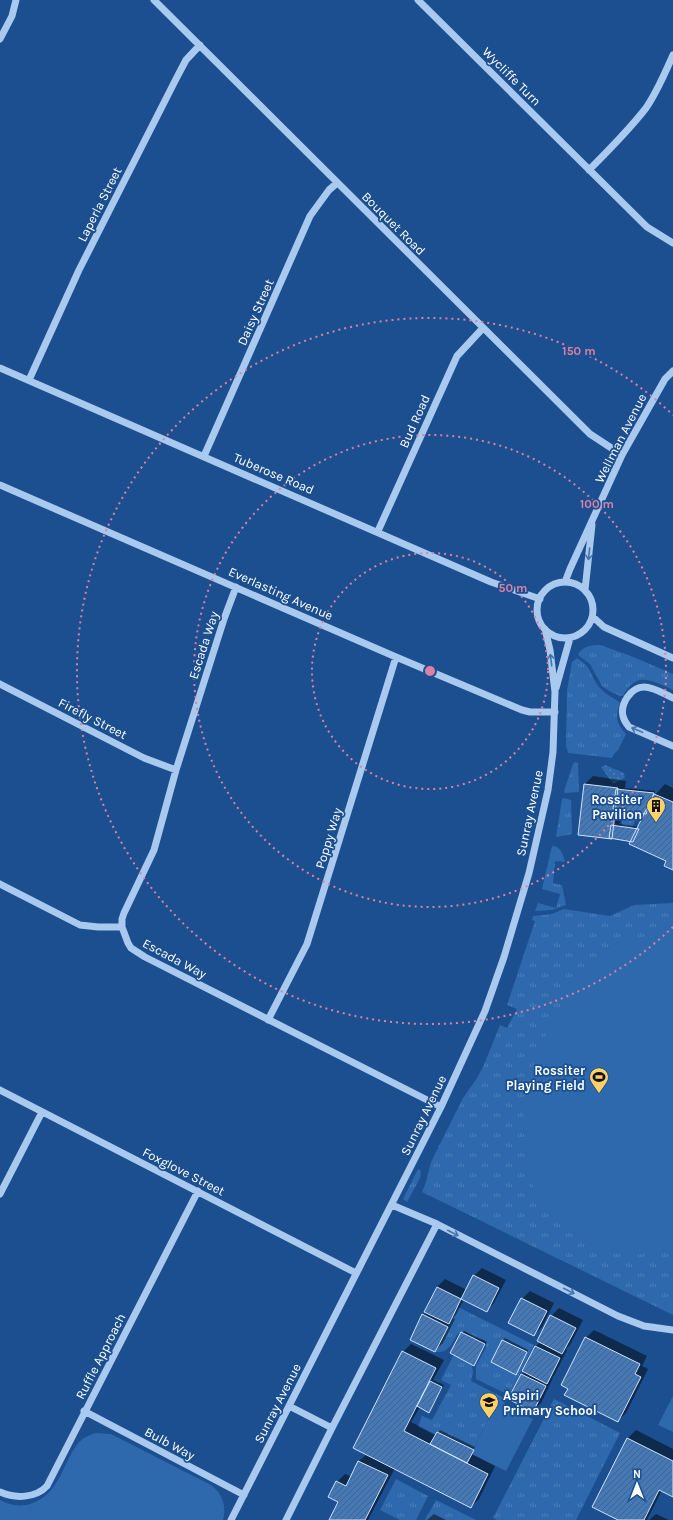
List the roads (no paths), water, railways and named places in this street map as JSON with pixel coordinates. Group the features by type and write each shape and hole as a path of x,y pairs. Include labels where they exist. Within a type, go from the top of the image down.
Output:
{"street":[{"path":"0,39 12,16 16,0"},
{"name":"Bouquet Road","path":"154,0 200,44 337,183 590,434 622,455"},
{"name":"Wycliffe Turn","path":"418,0 647,227 673,243"},
{"name":"Laperla Street","path":"29,380 79,270 179,73 186,60 200,44"},
{"path":"589,170 646,108 673,55"},
{"name":"Daisy Street","path":"204,456 310,216 329,190 337,183"},
{"name":"Bud Road","path":"378,532 457,356 483,328"},
{"name":"Tuberose Road","path":"0,368 491,582 540,599"},
{"name":"Wellman Avenue","path":"565,582 622,455 665,379 673,371"},
{"name":"Everlasting Avenue","path":"0,485 396,657 522,710 530,712 555,712"},
{"name":"Wellman Avenue","path":"585,590 593,519"},
{"path":"565,582 572,583 585,590 592,602 593,617 590,625 578,635 570,638 561,638 552,635 545,629 540,622 537,606 544,592 557,583 565,582"},
{"name":"Escada Way","path":"236,587 224,619 176,770 154,850 124,913 122,927 128,943 137,952 441,1107"},
{"path":"593,617 604,626 673,658"},
{"name":"Sunray Avenue","path":"231,1520 441,1107 485,1011 504,958 529,873 548,790 553,752 555,692 550,650 545,629"},
{"name":"Sunray Avenue","path":"555,692 570,638"},
{"name":"Poppy Way","path":"268,1020 307,944 396,657"},
{"name":"Firefly Street","path":"0,684 144,758 176,770"},
{"path":"673,698 653,689 638,687 632,691 623,709 622,715 629,727 673,746"},
{"path":"0,884 80,925 98,928 122,927"},
{"name":"Foxglove Street","path":"0,1090 356,1273"},
{"path":"0,1194 42,1112"},
{"name":"Ruffle Approach","path":"0,1492 8,1496 25,1496 34,1494 47,1486 84,1411 198,1191"},
{"path":"392,1205 437,1224 618,1316 644,1326 673,1330"},
{"path":"286,1520 437,1224"},
{"path":"289,1406 332,1428"},
{"name":"Bulb Way","path":"84,1411 244,1495"}],"place":[{"name":"Rossiter Pavilion","path":"656,823"},
{"name":"Rossiter Playing Field","path":"599,1094"},
{"name":"Aspiri Primary School","path":"489,1419"}]}
